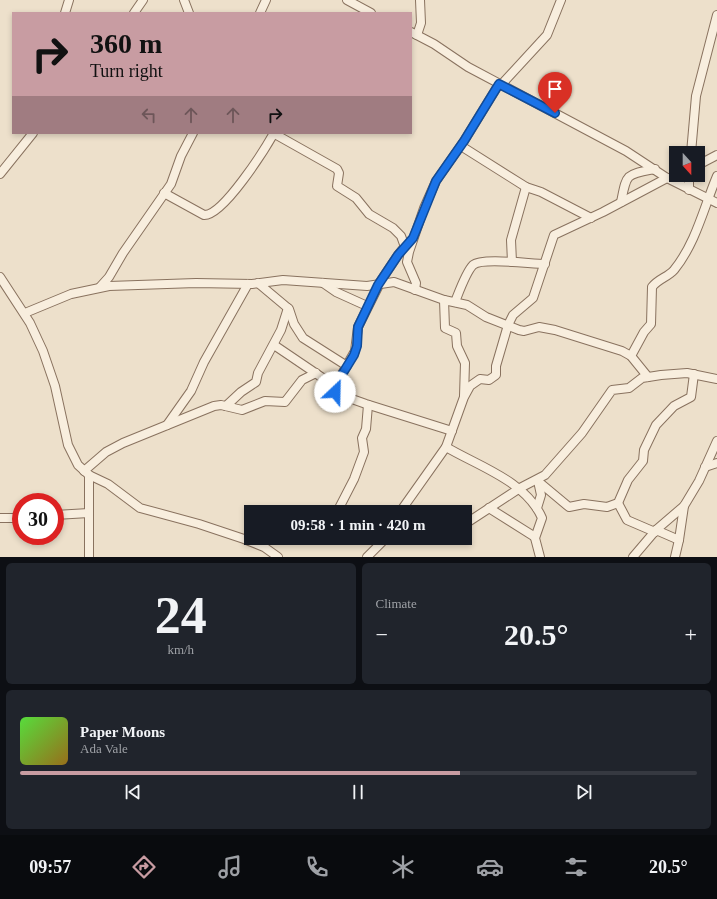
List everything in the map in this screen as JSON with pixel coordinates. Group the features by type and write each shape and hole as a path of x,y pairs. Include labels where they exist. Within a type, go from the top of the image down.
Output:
{"street":[{"path":"65,12 69,0"},
{"path":"135,12 143,0"},
{"path":"184,0 189,12"},
{"path":"260,12 266,0"},
{"path":"347,0 369,12"},
{"path":"420,0 421,23 414,33 500,85 626,151 667,178 717,203"},
{"path":"415,290 416,283 407,262 413,238 436,181 461,146 500,85 547,35 561,0"},
{"path":"692,146 696,96 717,15"},
{"path":"0,174 32,134"},
{"path":"100,287 109,277 123,253 175,176 181,156 192,134"},
{"path":"164,193 204,215 213,212 253,168 273,134"},
{"path":"276,134 337,169 339,173 337,186 356,198 369,214 400,234 405,247"},
{"path":"461,146 526,187 546,194 591,218"},
{"path":"707,160 717,155"},
{"path":"621,202 628,177 632,174 655,169"},
{"path":"630,356 644,332 651,324 652,287 670,274 682,258 697,228 717,176"},
{"path":"405,505 446,447 464,397 470,386 477,380 492,379 496,375 496,366 508,325 513,315 533,298 554,235 591,218 667,178"},
{"path":"689,182 689,190"},
{"path":"512,262 511,240 526,187"},
{"path":"413,238 378,285 367,306 358,327 355,351 336,387 336,394 452,431"},
{"path":"454,302 474,264 479,262 512,262 545,264"},
{"path":"0,277 25,313 43,351 55,386 68,445 74,460 86,473 108,484 140,508 244,537"},
{"path":"25,313 70,294 100,287 196,282 258,284 283,280 378,285 398,282 415,290 444,300 467,305 486,317 521,331 539,327 555,330 622,351 630,356 648,376"},
{"path":"323,283 336,292 367,306"},
{"path":"166,426 191,391 204,362 248,284"},
{"path":"258,284 288,308 298,333 303,338 347,366"},
{"path":"444,300 445,328 456,333 458,346 465,363 464,397"},
{"path":"226,406 241,392 256,382 258,373 284,324 288,308"},
{"path":"274,345 336,387"},
{"path":"89,557 89,513 86,473 97,459 118,446 214,406 226,406 242,410 265,401 282,403 290,397 294,388 302,380 316,373"},
{"path":"472,519 518,490 538,481 573,443 612,390 629,388 642,378 648,376 687,373 717,379"},
{"path":"538,481 569,507 584,504 607,507 618,503 628,480 643,461 644,450 654,428 670,409 691,397 694,374"},
{"path":"341,505 354,479 364,452 362,438 366,429 368,405"},
{"path":"675,557 684,506 717,441"},
{"path":"446,447 498,476 518,490 537,508 542,518 536,537 540,557"},
{"path":"705,467 717,463"},
{"path":"537,508 542,495 538,481"},
{"path":"618,503 625,518 630,522 679,540"},
{"path":"633,557 656,531 684,506"},
{"path":"489,508 536,537"},
{"path":"64,514 89,513"},
{"path":"0,518 12,518"},
{"path":"262,545 278,557"},
{"path":"367,557 379,545"}],"route":[{"path":"335,392 338,381 354,355 357,346 358,327 378,285 398,255 413,238 436,181 447,163 459,149 499,84 555,113"}]}
